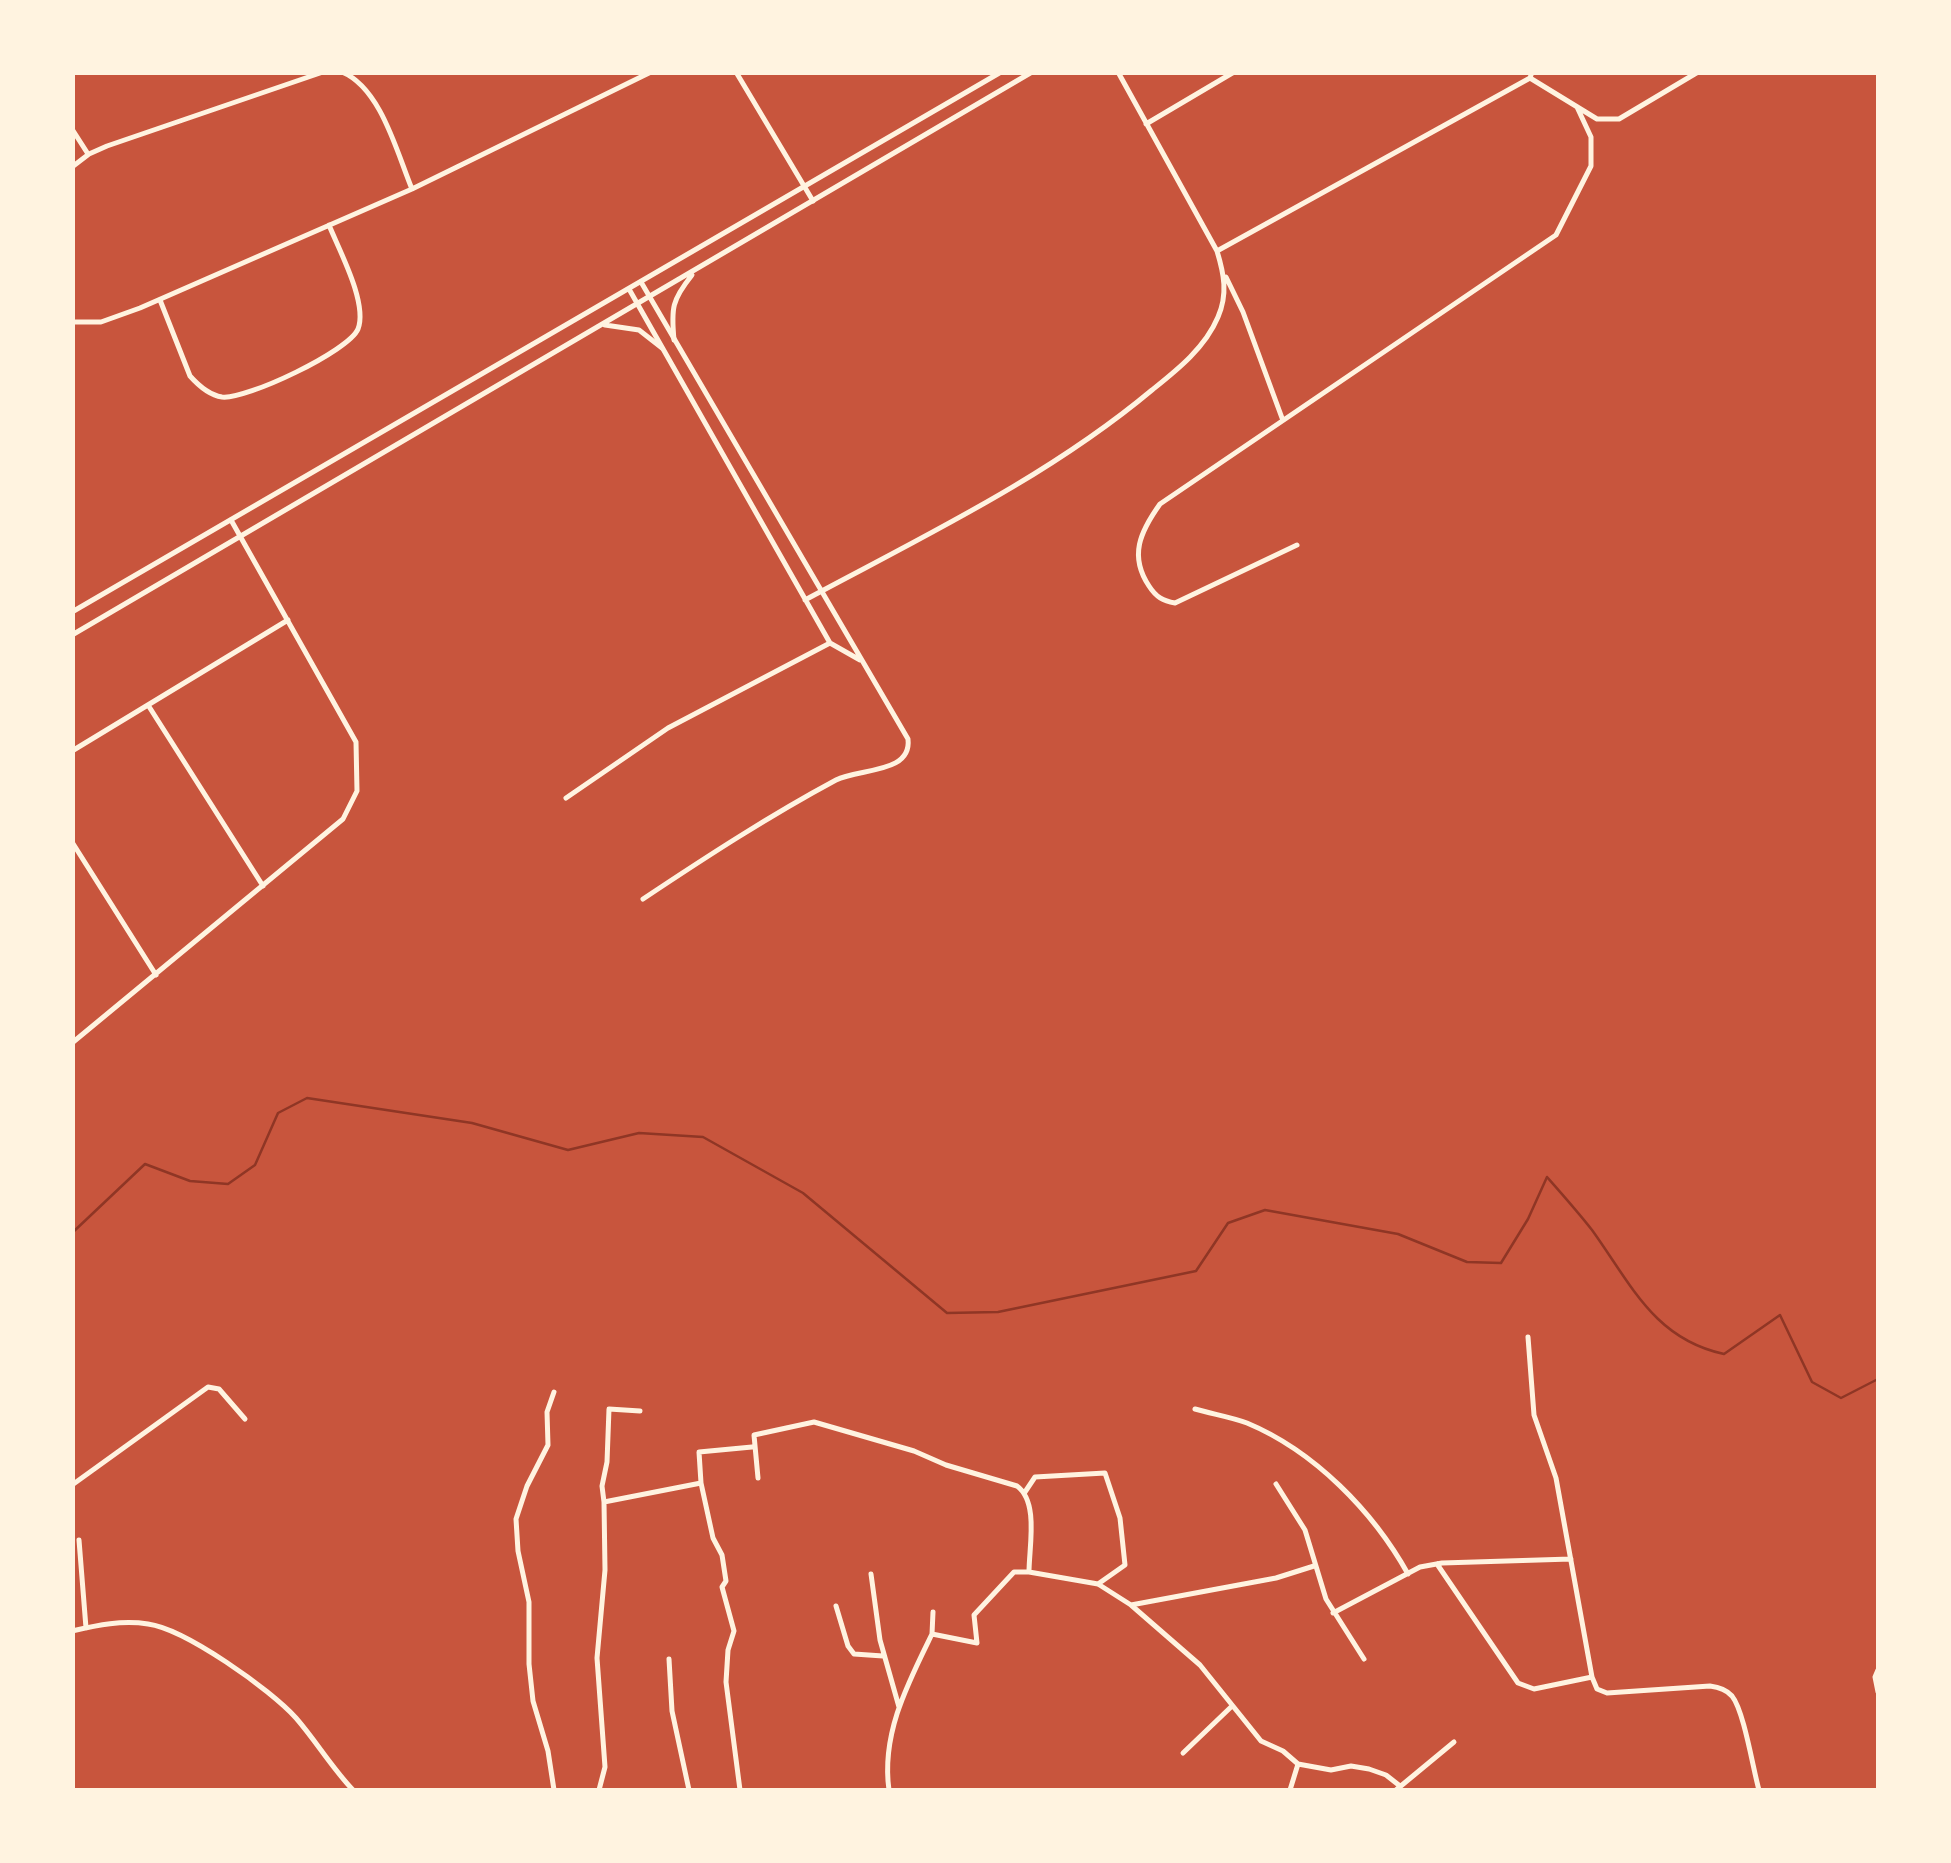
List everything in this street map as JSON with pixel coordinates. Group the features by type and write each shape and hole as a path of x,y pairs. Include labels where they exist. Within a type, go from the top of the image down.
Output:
{"street":[{"path":"72,167 88,154 323,72"},
{"path":"342,72 363,85 374,101 412,190"},
{"path":"72,322 102,322 160,300 412,190 652,72"},
{"path":"736,72 814,200"},
{"path":"72,612 1001,72"},
{"path":"72,635 1032,72"},
{"path":"1118,72 1216,251 1282,418"},
{"path":"1146,124 1234,72"},
{"path":"1216,251 1531,75 1597,119 1619,119 1698,72"},
{"path":"1297,545 1176,603 1156,596 1139,570 1136,550 1146,523 1160,504 1556,235 1592,166 1591,137 1577,107"},
{"path":"72,128 88,154"},
{"path":"160,300 190,376 198,384 220,397 253,392 348,344 358,328 358,296 329,225"},
{"path":"674,340 671,310 678,293 697,269"},
{"path":"805,600 1025,482 1126,412 1197,350 1218,320 1224,299 1224,274"},
{"path":"640,282 908,739 906,756 887,768 850,773 790,805 643,898"},
{"path":"629,289 830,643 864,662"},
{"path":"602,325 639,330 662,348"},
{"path":"72,1043 343,820 358,791 356,742 231,520"},
{"path":"72,751 288,620"},
{"path":"566,798 668,728 830,643"},
{"path":"148,705 263,886"},
{"path":"72,842 156,974"},
{"path":"1528,1338 1534,1415 1556,1478 1597,1689 1607,1693 1710,1686 1730,1694 1759,1790"},
{"path":"72,1485 208,1386 219,1389 245,1419"},
{"path":"554,1392 547,1412 548,1445 527,1486 516,1519 518,1551 530,1602 533,1701 548,1751 554,1790"},
{"path":"599,1790 604,1767 597,1658 605,1570 602,1486 609,1409 640,1411"},
{"path":"1195,1409 1246,1423 1298,1449 1383,1532 1408,1574"},
{"path":"758,1478 754,1435 814,1422 914,1450 1025,1492 1030,1504 1029,1572"},
{"path":"740,1790 726,1682 734,1631 732,1611 722,1587 726,1581 722,1554 713,1538 701,1483 699,1452 753,1447"},
{"path":"1025,1492 1035,1477 1105,1473 1120,1518 1125,1565 1098,1584"},
{"path":"604,1502 701,1483"},
{"path":"1276,1484 1305,1530 1314,1566 1334,1613 1364,1659"},
{"path":"79,1540 86,1628"},
{"path":"1334,1613 1408,1574 1437,1564 1572,1559"},
{"path":"1437,1564 1518,1683 1534,1690 1592,1677"},
{"path":"1131,1605 1276,1578 1314,1566"},
{"path":"932,1634 977,1643 974,1615 1014,1572 1098,1584 1131,1605 1200,1665 1260,1741 1283,1751 1298,1764 1331,1770 1370,1768 1386,1775 1398,1788 1454,1742"},
{"path":"872,1574 884,1656 900,1710"},
{"path":"836,1606 854,1654 884,1656"},
{"path":"890,1790 888,1745 932,1634 933,1612"},
{"path":"72,1631 113,1622 146,1623 187,1639 270,1694 296,1717 353,1790"},
{"path":"670,1659 672,1711 689,1790"},
{"path":"1878,1670 1878,1692"},
{"path":"1182,1754 1232,1706"},
{"path":"1290,1790 1298,1764"}],"waterway":[{"path":"72,1233 145,1164 190,1181 228,1184 255,1165 278,1113 307,1098 472,1123 568,1150 639,1133 703,1137 803,1193 947,1313 998,1312 1196,1271 1228,1223 1265,1210 1398,1234 1467,1262 1501,1263 1528,1219 1547,1177 1592,1230 1646,1307 1679,1336 1724,1354 1780,1315 1812,1382 1841,1398 1878,1379"}]}
